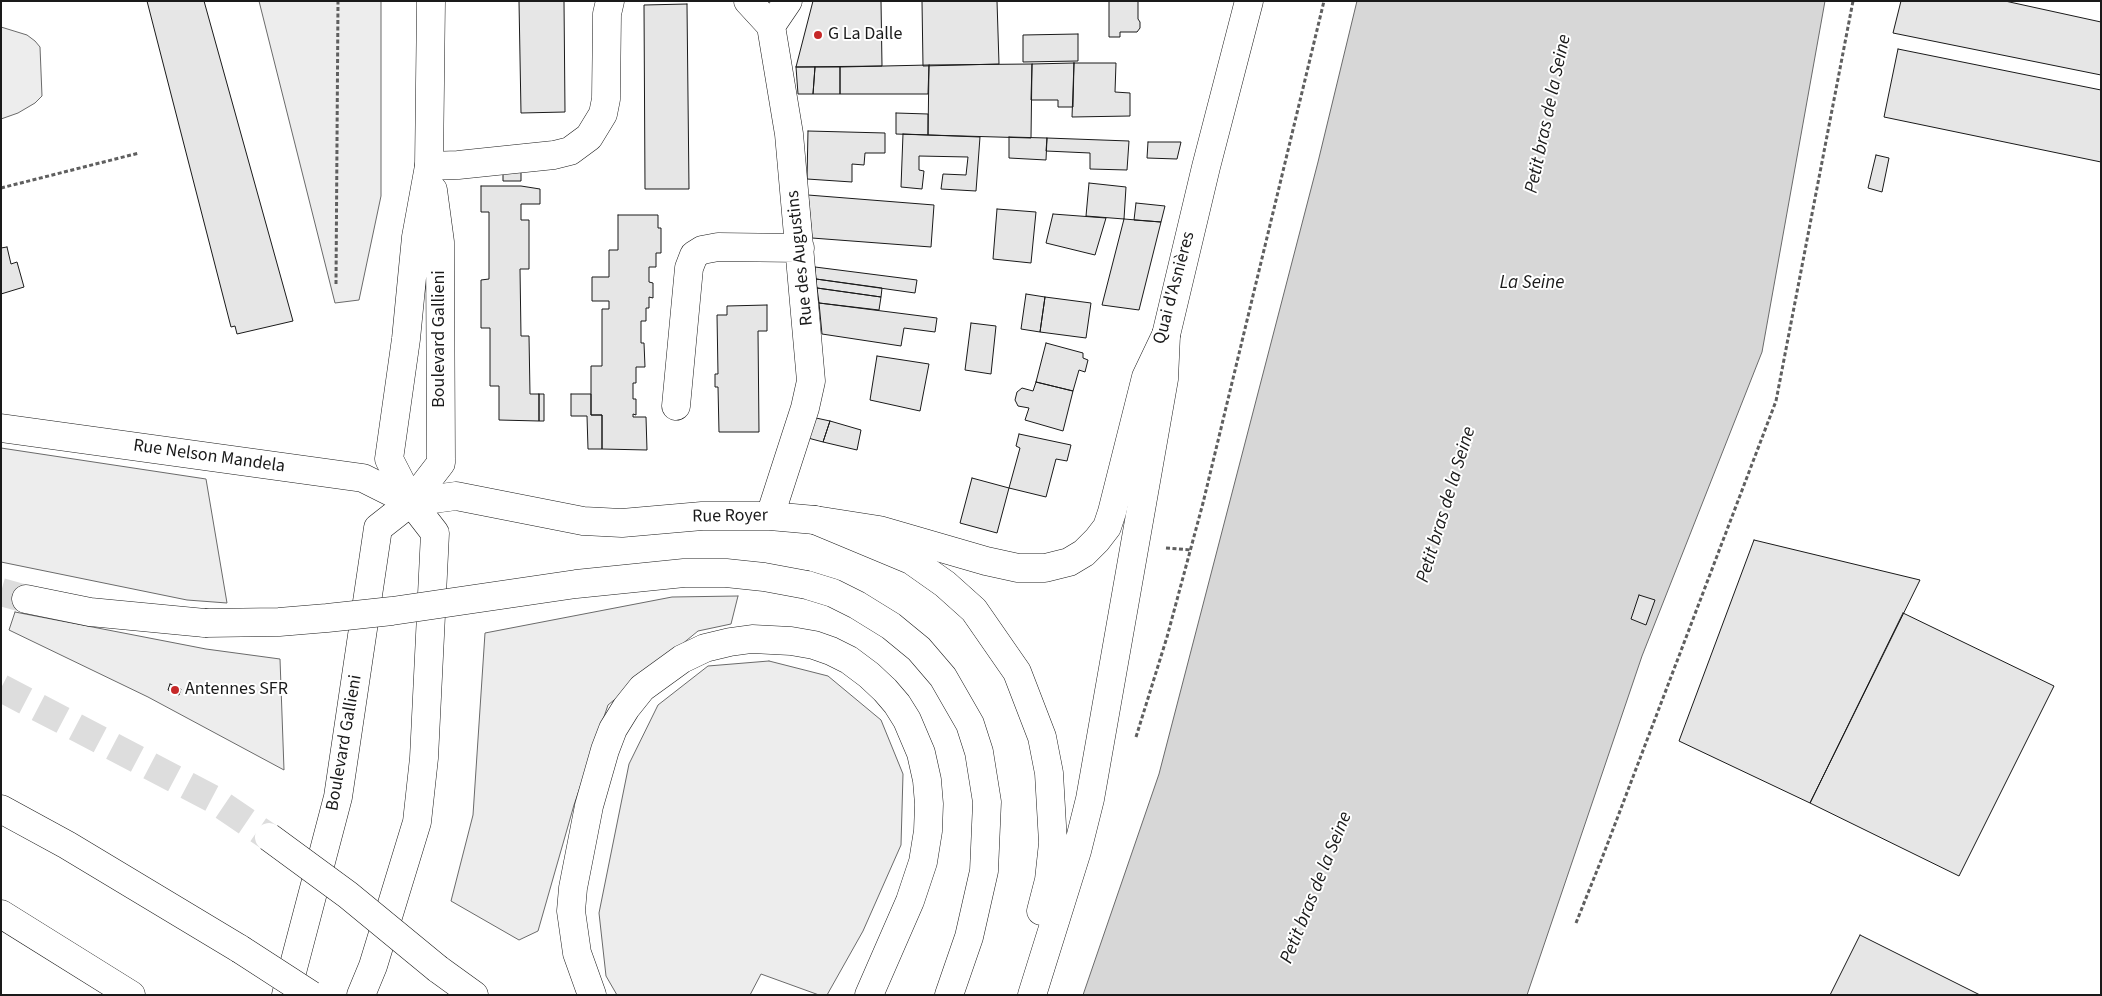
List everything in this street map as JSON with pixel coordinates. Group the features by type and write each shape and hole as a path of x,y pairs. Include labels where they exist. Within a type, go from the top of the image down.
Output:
{"main road":[{"name":"Boulevard Gallieni","path":"286,995 338,797 378,528 411,502 441,463 440,242 429,166 431,1"},
{"path":"429,166 458,165 554,155 570,151 589,137 603,114 606,99 607,14 610,1"},
{"path":"748,1 771,26 788,1"},
{"name":"Quai d'Asnières","path":"1046,568 1069,562 1084,553 1107,527 1117,495 1146,377 1166,335 1206,167 1249,1"},
{"name":"Rue des Augustins","path":"770,516 805,408 811,382 788,134 771,26"},
{"name":"Boulevard Gallieni","path":"361,995 372,966 417,822 424,758 436,533 411,502 389,459 406,339 416,237 429,166"},
{"path":"676,406 689,268 694,256 702,250 718,247 800,248"},
{"path":"1032,995 1077,852 1090,799 1164,379 1166,335"},
{"name":"Rue Nelson Mandela","path":"1,428 363,478 411,502"},
{"name":"Rue Royer","path":"411,502 456,496 582,521 622,522 702,516 770,516 815,520 879,530 986,561 1018,568 1046,568"},
{"path":"815,520 911,560 945,584 974,610 1017,672 1042,737 1049,773 1053,843 1049,880 1012,995"},
{"path":"26,599 90,612 205,623 278,622 327,618 392,611 576,584 684,573 726,573 764,577 807,585 833,593 891,626 919,648 943,677 970,724 979,752 987,802 984,871 969,937 949,995"},
{"path":"592,995 576,953 571,911 573,888 590,799 613,729 626,708 642,688 682,659 706,648 752,639 791,640 814,645 849,660 869,675 891,697 907,720 920,754 927,780 929,804 928,831 923,862 910,901 869,995"},
{"path":"1,809 67,845 240,949 311,995"},
{"path":"269,837 348,895 438,969 474,995"},
{"path":"1,914 130,995"}],"path":[{"path":"336,284 338,1"},
{"path":"1191,550 1324,1"},
{"path":"1576,923 1776,401 1853,1"},
{"path":"1,188 140,153"}],"shaded area":[{"path":"259,1 381,1 381,196 359,300 335,303"},
{"path":"1,27 27,35 40,47 42,96 35,103 18,113 1,119"},
{"path":"1,448 206,479 227,603 187,600 1,562"},
{"path":"738,596 731,624 698,631 608,705 574,805 538,931 519,940 451,901 473,815 485,633 672,597"},
{"path":"15,612 206,649 280,659 284,770 148,697 9,630"},
{"path":"769,661 828,676 881,720 903,774 901,845 863,931 827,995 819,995 761,974 750,995 617,995 606,976 599,913 629,764 658,705 708,666"}],"water":[{"name":"La Seine","path":"1357,1 1825,1 1762,352 1642,656 1527,995 1083,995 1159,774 1318,162"}],"building":[{"path":"147,1 204,1 293,321 237,334 235,326 231,327"},
{"path":"519,1 564,1 565,112 521,113"},
{"path":"813,1 881,1 882,66 796,67"},
{"path":"922,1 997,1 999,64 923,66"},
{"path":"1109,1 1138,1 1140,28 1137,32 1120,32 1120,37 1109,37"},
{"path":"1901,1 2005,1 2101,22 2101,75 1893,33"},
{"path":"687,4 689,189 645,189 644,5"},
{"path":"1078,34 1078,61 1023,62 1023,35"},
{"path":"1898,49 2101,90 2101,162 1884,117"},
{"path":"1074,63 1073,107 1058,107 1058,100 1031,100 1032,64"},
{"path":"1074,63 1116,63 1115,92 1130,93 1130,116 1072,117"},
{"path":"1032,64 1031,138 928,135 929,65"},
{"path":"929,65 928,94 840,94 840,67"},
{"path":"796,67 815,67 813,94 798,94"},
{"path":"815,67 840,67 840,94 813,94"},
{"path":"896,113 928,114 928,135 896,134"},
{"path":"808,131 885,133 885,153 865,153 864,165 852,164 852,182 807,179"},
{"path":"903,134 980,137 976,191 941,189 943,174 966,175 968,157 919,156 919,170 924,171 922,189 901,187"},
{"path":"1009,137 1047,138 1046,160 1009,158"},
{"path":"1047,138 1129,141 1127,170 1090,169 1090,153 1046,151"},
{"path":"1148,142 1181,142 1177,159 1147,158"},
{"path":"1876,155 1889,158 1882,192 1868,188"},
{"path":"503,172 521,172 521,181 503,181"},
{"path":"1089,183 1126,187 1124,219 1086,216"},
{"path":"481,186 521,186 540,189 540,204 521,204 521,220 529,220 529,269 520,269 521,336 529,336 530,394 539,394 539,421 499,420 499,386 490,386 490,328 481,328 481,280 489,279 489,212 481,212"},
{"path":"808,195 934,205 931,247 812,238"},
{"path":"1136,203 1165,206 1161,222 1134,220"},
{"path":"997,209 1036,212 1031,263 993,259"},
{"path":"1053,214 1106,218 1095,255 1046,243"},
{"path":"618,215 658,215 658,228 661,228 661,253 656,253 656,267 649,267 649,282 653,283 653,298 649,297 649,308 646,308 646,321 641,321 641,343 644,343 645,367 636,367 636,383 633,383 636,415 633,414 633,417 646,417 647,450 602,449 602,415 591,415 591,366 602,366 602,309 609,309 609,301 592,301 592,277 609,277 609,250 618,250"},
{"path":"1124,219 1161,222 1139,310 1102,305"},
{"path":"7,247 11,264 17,262 24,287 1,294 1,248"},
{"path":"815,267 917,280 915,293 816,279"},
{"path":"816,279 882,288 881,297 817,288"},
{"path":"817,288 881,297 879,310 819,303"},
{"path":"1026,294 1045,297 1040,332 1021,329"},
{"path":"1045,297 1091,303 1086,338 1040,332"},
{"path":"819,303 937,318 935,332 904,328 901,346 822,334"},
{"path":"767,305 767,331 758,331 759,432 719,432 718,387 715,387 715,374 718,374 717,315 727,315 727,306"},
{"path":"971,323 996,326 991,374 965,370"},
{"path":"1046,343 1083,353 1083,358 1088,360 1085,372 1079,370 1073,391 1036,382"},
{"path":"877,356 929,364 920,411 870,400"},
{"path":"1036,382 1073,391 1063,431 1025,420 1029,408 1018,406 1015,400 1017,392 1022,388 1033,391"},
{"path":"539,394 544,394 544,421 539,421"},
{"path":"571,394 591,394 591,415 602,415 602,449 588,449 587,416 571,416"},
{"path":"816,418 830,421 823,442 808,438"},
{"path":"830,421 861,430 857,450 823,442"},
{"path":"1019,434 1071,445 1067,461 1056,459 1046,497 1009,488 1020,448 1016,446"},
{"path":"972,478 1009,488 997,533 960,523"},
{"path":"1754,540 1920,580 1810,803 1679,741"},
{"path":"1639,595 1655,600 1646,625 1631,619"},
{"path":"1903,613 2054,686 1959,876 1810,803"},
{"name":"Antennes SFR","path":"170,684 181,689 179,695 168,690"},
{"path":"1860,935 1980,995 1830,995"}],"tunnel":[{"path":"1,592 26,599"},
{"path":"1,688 213,799 269,837"}],"place":[{"name":"G La Dalle","path":"818,35"},
{"name":"Antennes SFR","path":"175,690"}],"water label":[{"name":"Petit bras de la Seine","path":"1549,114"},
{"name":"Petit bras de la Seine","path":"1447,505"},
{"name":"Petit bras de la Seine","path":"1317,888"}]}
